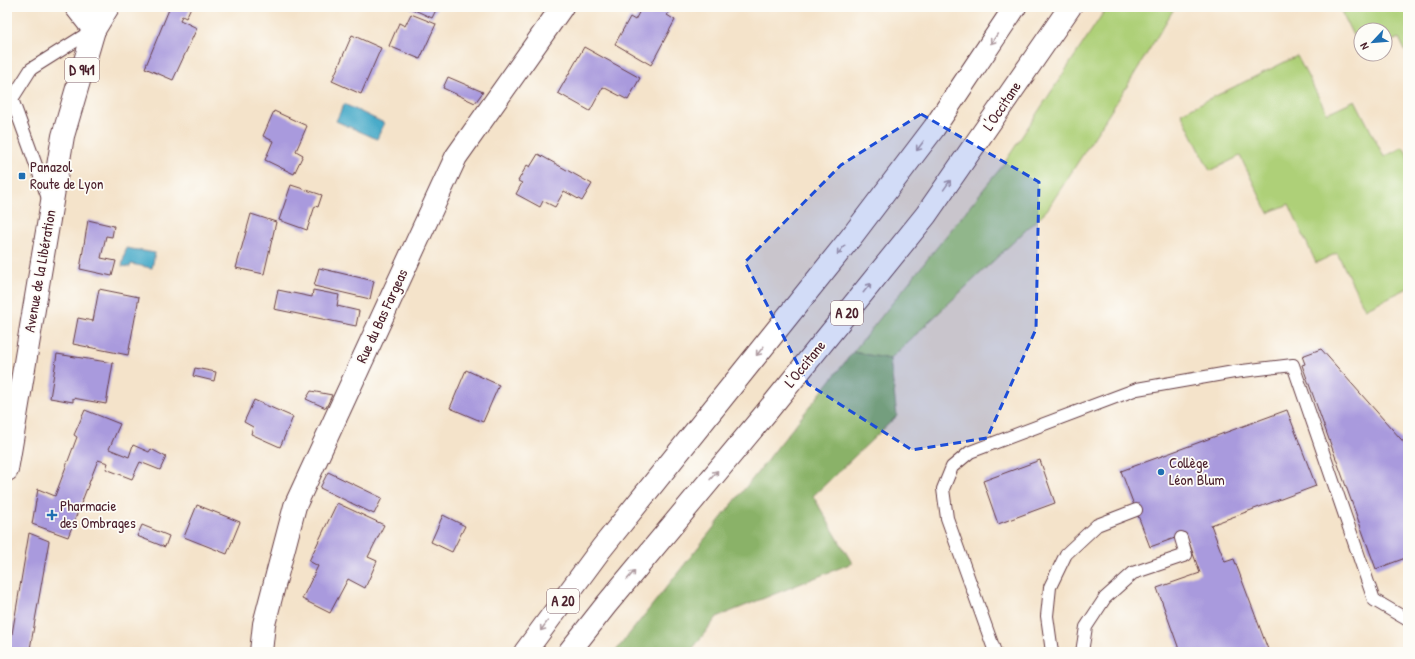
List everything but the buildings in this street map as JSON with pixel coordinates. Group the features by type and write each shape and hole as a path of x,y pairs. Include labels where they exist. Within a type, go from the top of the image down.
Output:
{"main road":[{"path":"76,7 94,30"},
{"name":"Avenue de la Libération","path":"7,470 63,136 94,30 108,7"},
{"name":"Rue du Bas Fargeas","path":"261,652 264,624 295,506 456,157 562,7"},
{"name":"A 20","path":"525,652 600,549 852,236 934,128 1016,7"},
{"name":"L'Occitane","path":"569,652 926,215 1070,7"}],"lane":[{"path":"51,207 12,99 31,69 94,30"},
{"path":"995,652 947,518 943,489 952,467 970,452 1137,389 1234,372 1293,365 1374,600 1408,620"},
{"path":"1052,652 1046,616 1050,587 1066,554 1097,525 1136,510"},
{"path":"1082,652 1086,626 1105,598 1133,573 1186,555 1181,538"}],"highlighted area":[{"path":"921,114 1039,182 1036,329 987,438 912,450 808,384 745,262 841,165"}],"green space":[{"path":"1107,7 1175,7 1129,83 1047,210 890,359 853,352 1003,165"},
{"path":"1339,7 1408,7 1408,57 1399,38 1393,41 1393,22 1353,22 1353,36"},
{"path":"1297,56 1327,113 1355,100 1384,157 1403,147 1408,156 1408,288 1365,309 1337,253 1316,263 1289,204 1268,213 1240,156 1210,171 1181,113"},
{"path":"853,352 890,359 897,416 813,496 852,563 717,617 690,652 615,652"}],"water":[{"path":"344,104 384,123 377,139 336,121"},
{"path":"126,248 155,253 152,268 131,264 130,267 122,266"}],"place":[{"name":"Panazol Route de Lyon","path":"22,176"},
{"name":"Collège Léon Blum","path":"1161,472"},
{"name":"Pharmacie des Ombrages","path":"52,515"}]}
